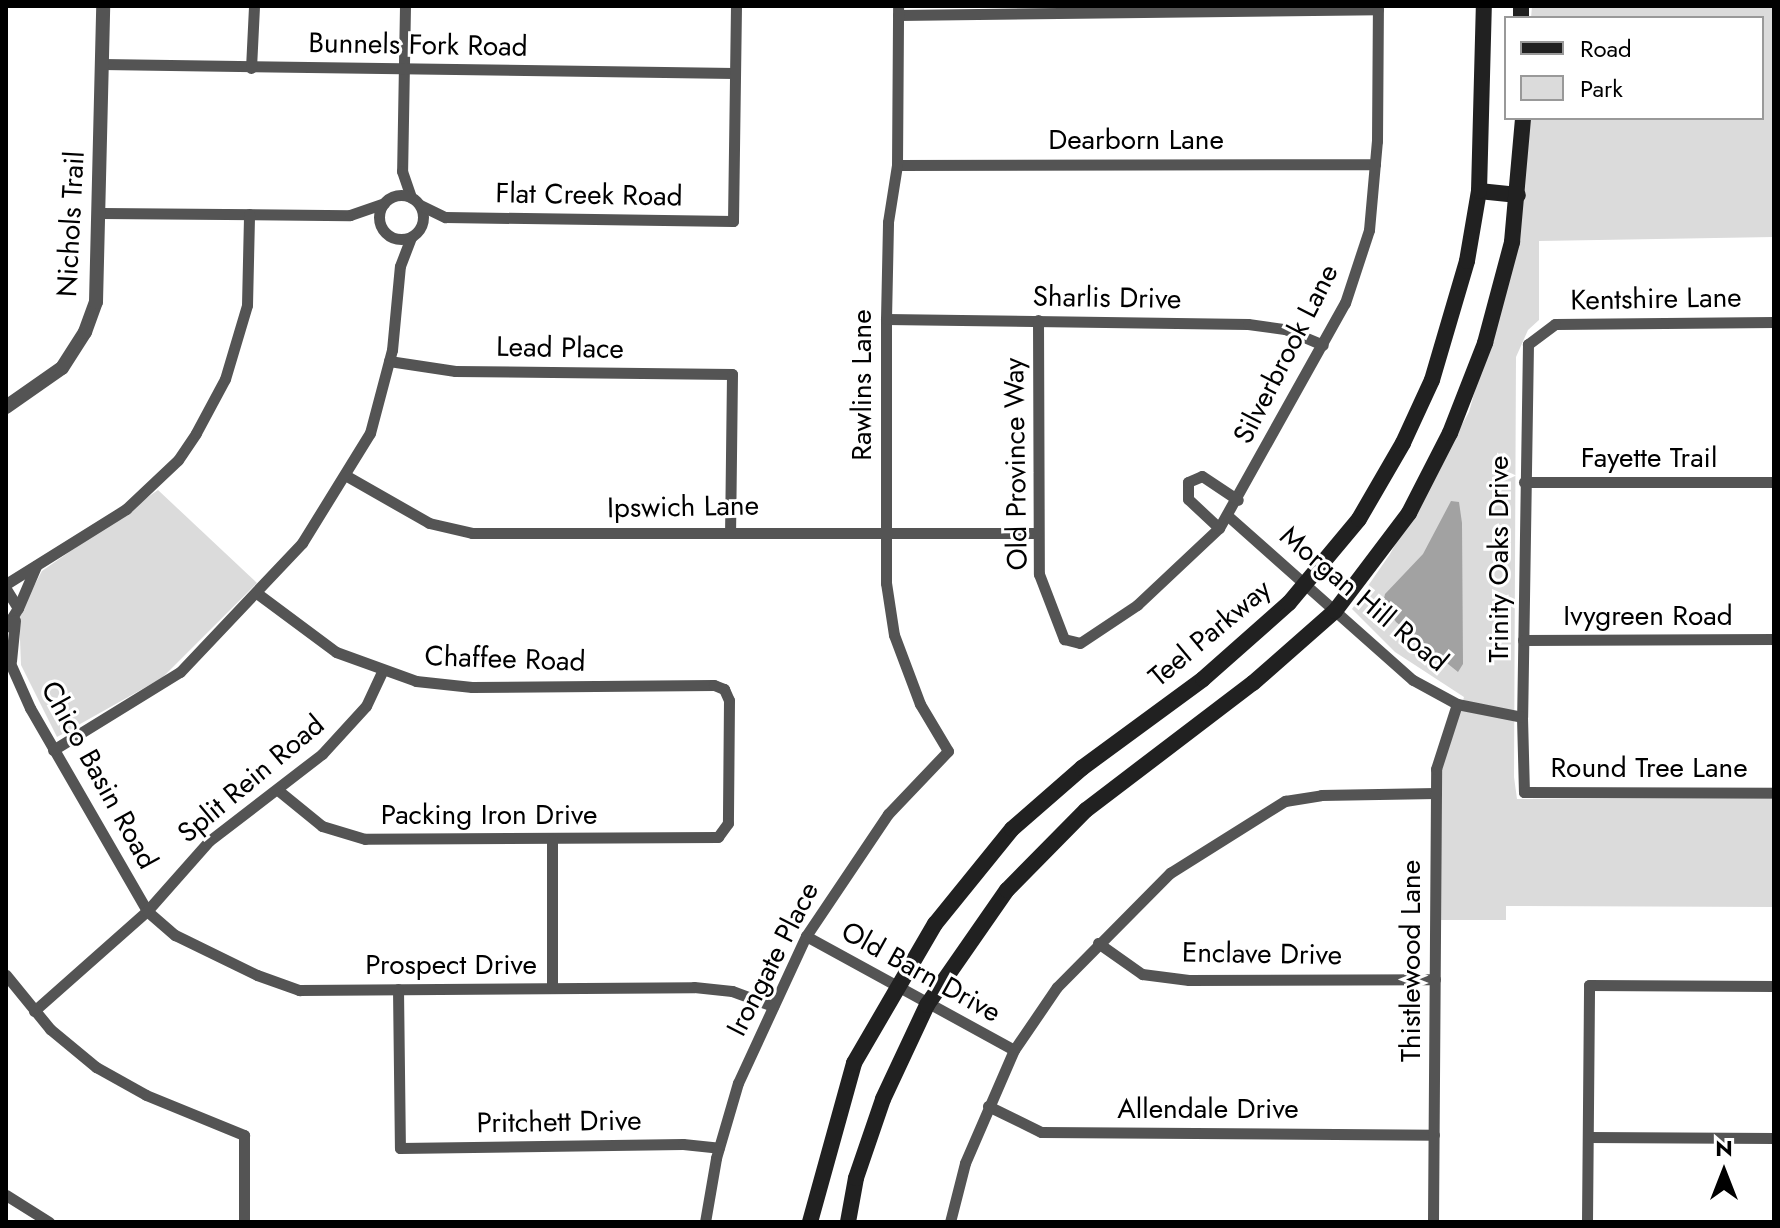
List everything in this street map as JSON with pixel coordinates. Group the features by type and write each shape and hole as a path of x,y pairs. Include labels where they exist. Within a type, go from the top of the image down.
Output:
{"main road":[{"name":"Teel Parkway","path":"810,1222 844,1089 896,986 935,924 1012,829 1082,768 1203,679 1307,581 1359,519 1419,414 1451,324 1479,191 1484,6"},
{"path":"848,1222 856,1178 883,1099 927,1005 958,954 1007,890 1086,810 1253,683 1335,611 1394,536 1450,433 1485,343 1512,242 1523,120"},
{"path":"1479,191 1518,195"}],"street":[{"name":"Nichols Trail","path":"6,407 62,368 85,332 101,270 103,6"},
{"path":"251,68 254,6"},
{"path":"400,266 379,216 402,171 405,6"},
{"path":"734,73 736,6"},
{"path":"898,11 1378,8"},
{"name":"Silverbrook Lane","path":"1074,643 1137,605 1219,528 1238,500 1323,345 1367,240 1375,164 1378,8"},
{"name":"Rawlins Lane","path":"898,11 897,165 888,222 886,531 894,635 920,704 948,751"},
{"name":"Bunnels Fork Road","path":"102,64 734,73"},
{"name":"Flat Creek Road","path":"416,201 445,217 733,221 734,73"},
{"name":"Dearborn Lane","path":"897,165 1375,164"},
{"path":"53,750 180,672 258,594 302,543 345,475 370,433 389,361 400,266 423,219 402,171"},
{"path":"102,213 350,215 388,200 416,201"},
{"path":"13,618 6,587 151,487 202,422 225,379 247,305 249,214"},
{"path":"350,215 385,232 414,234"},
{"name":"Flat Creek Road","path":"414,234 445,217"},
{"name":"Sharlis Drive","path":"886,319 1248,324 1285,329 1323,345"},
{"name":"Old Province Way","path":"1038,320 1037,533 1043,592 1064,639 1074,643"},
{"name":"Kentshire Lane","path":"1540,331 1579,323 1774,322"},
{"name":"Trinity Oaks Drive","path":"1524,792 1524,360 1528,344 1540,331"},
{"name":"Lead Place","path":"389,361 451,371 732,374 730,531"},
{"name":"Ipswich Lane","path":"345,475 423,520 458,531 1037,533"},
{"path":"1219,528 1188,499 1188,482 1202,476 1238,500"},
{"name":"Fayette Trail","path":"1524,482 1774,482"},
{"name":"Morgan Hill Road","path":"1228,516 1307,581 1335,611 1413,680 1457,704 1522,717"},
{"name":"Chico Basin Road","path":"37,566 13,618 9,658 53,750 147,911"},
{"name":"Chaffee Road","path":"258,594 319,641 382,672 452,686 714,685 726,691 728,823 724,833 713,838"},
{"name":"Ivygreen Road","path":"1523,640 1774,639"},
{"name":"Split Rein Road","path":"34,1011 147,911 209,841 279,791 358,717 382,672"},
{"name":"Thistlewood Lane","path":"1433,1222 1436,793 1440,746 1457,704"},
{"name":"Irongate Place","path":"705,1222 719,1148 738,1083 806,936 888,814 948,751"},
{"name":"Packing Iron Drive","path":"279,791 322,826 365,839 713,838"},
{"name":"Round Tree Lane","path":"1524,792 1774,793"},
{"path":"950,1222 988,1106 1014,1050 1057,987 1170,873 1285,801 1321,795 1436,793"},
{"path":"552,839 552,988"},
{"name":"Prospect Drive","path":"147,911 175,935 299,990 694,987 732,991 773,1006"},
{"name":"Old Barn Drive","path":"806,936 1014,1050"},
{"name":"Enclave Drive","path":"1098,943 1142,974 1189,980 1435,979"},
{"path":"6,975 34,1011 96,1067 146,1095 244,1135 244,1222"},
{"path":"1587,1222 1589,985 1774,986"},
{"name":"Pritchett Drive","path":"398,989 400,1148 683,1144 719,1148"},
{"name":"Allendale Drive","path":"988,1106 1041,1132 1434,1135"},
{"path":"1588,1137 1774,1138"},
{"path":"6,1195 49,1222"}],"green space":[{"path":"1532,6 1774,6 1774,237 1539,241 1539,320 1528,330 1516,357 1514,777 1517,799 1774,799 1774,907 1506,906 1506,920 1440,920 1442,766 1464,697 1395,652 1352,609 1390,554 1469,412 1517,240 1527,120 1764,120 1764,16 1531,16"},
{"path":"158,490 257,583 162,678 57,737 21,665 19,614 42,571"}],"shaded area":[{"path":"1451,501 1459,502 1462,523 1463,664 1458,672 1396,622 1383,603 1385,594 1423,554"}]}
